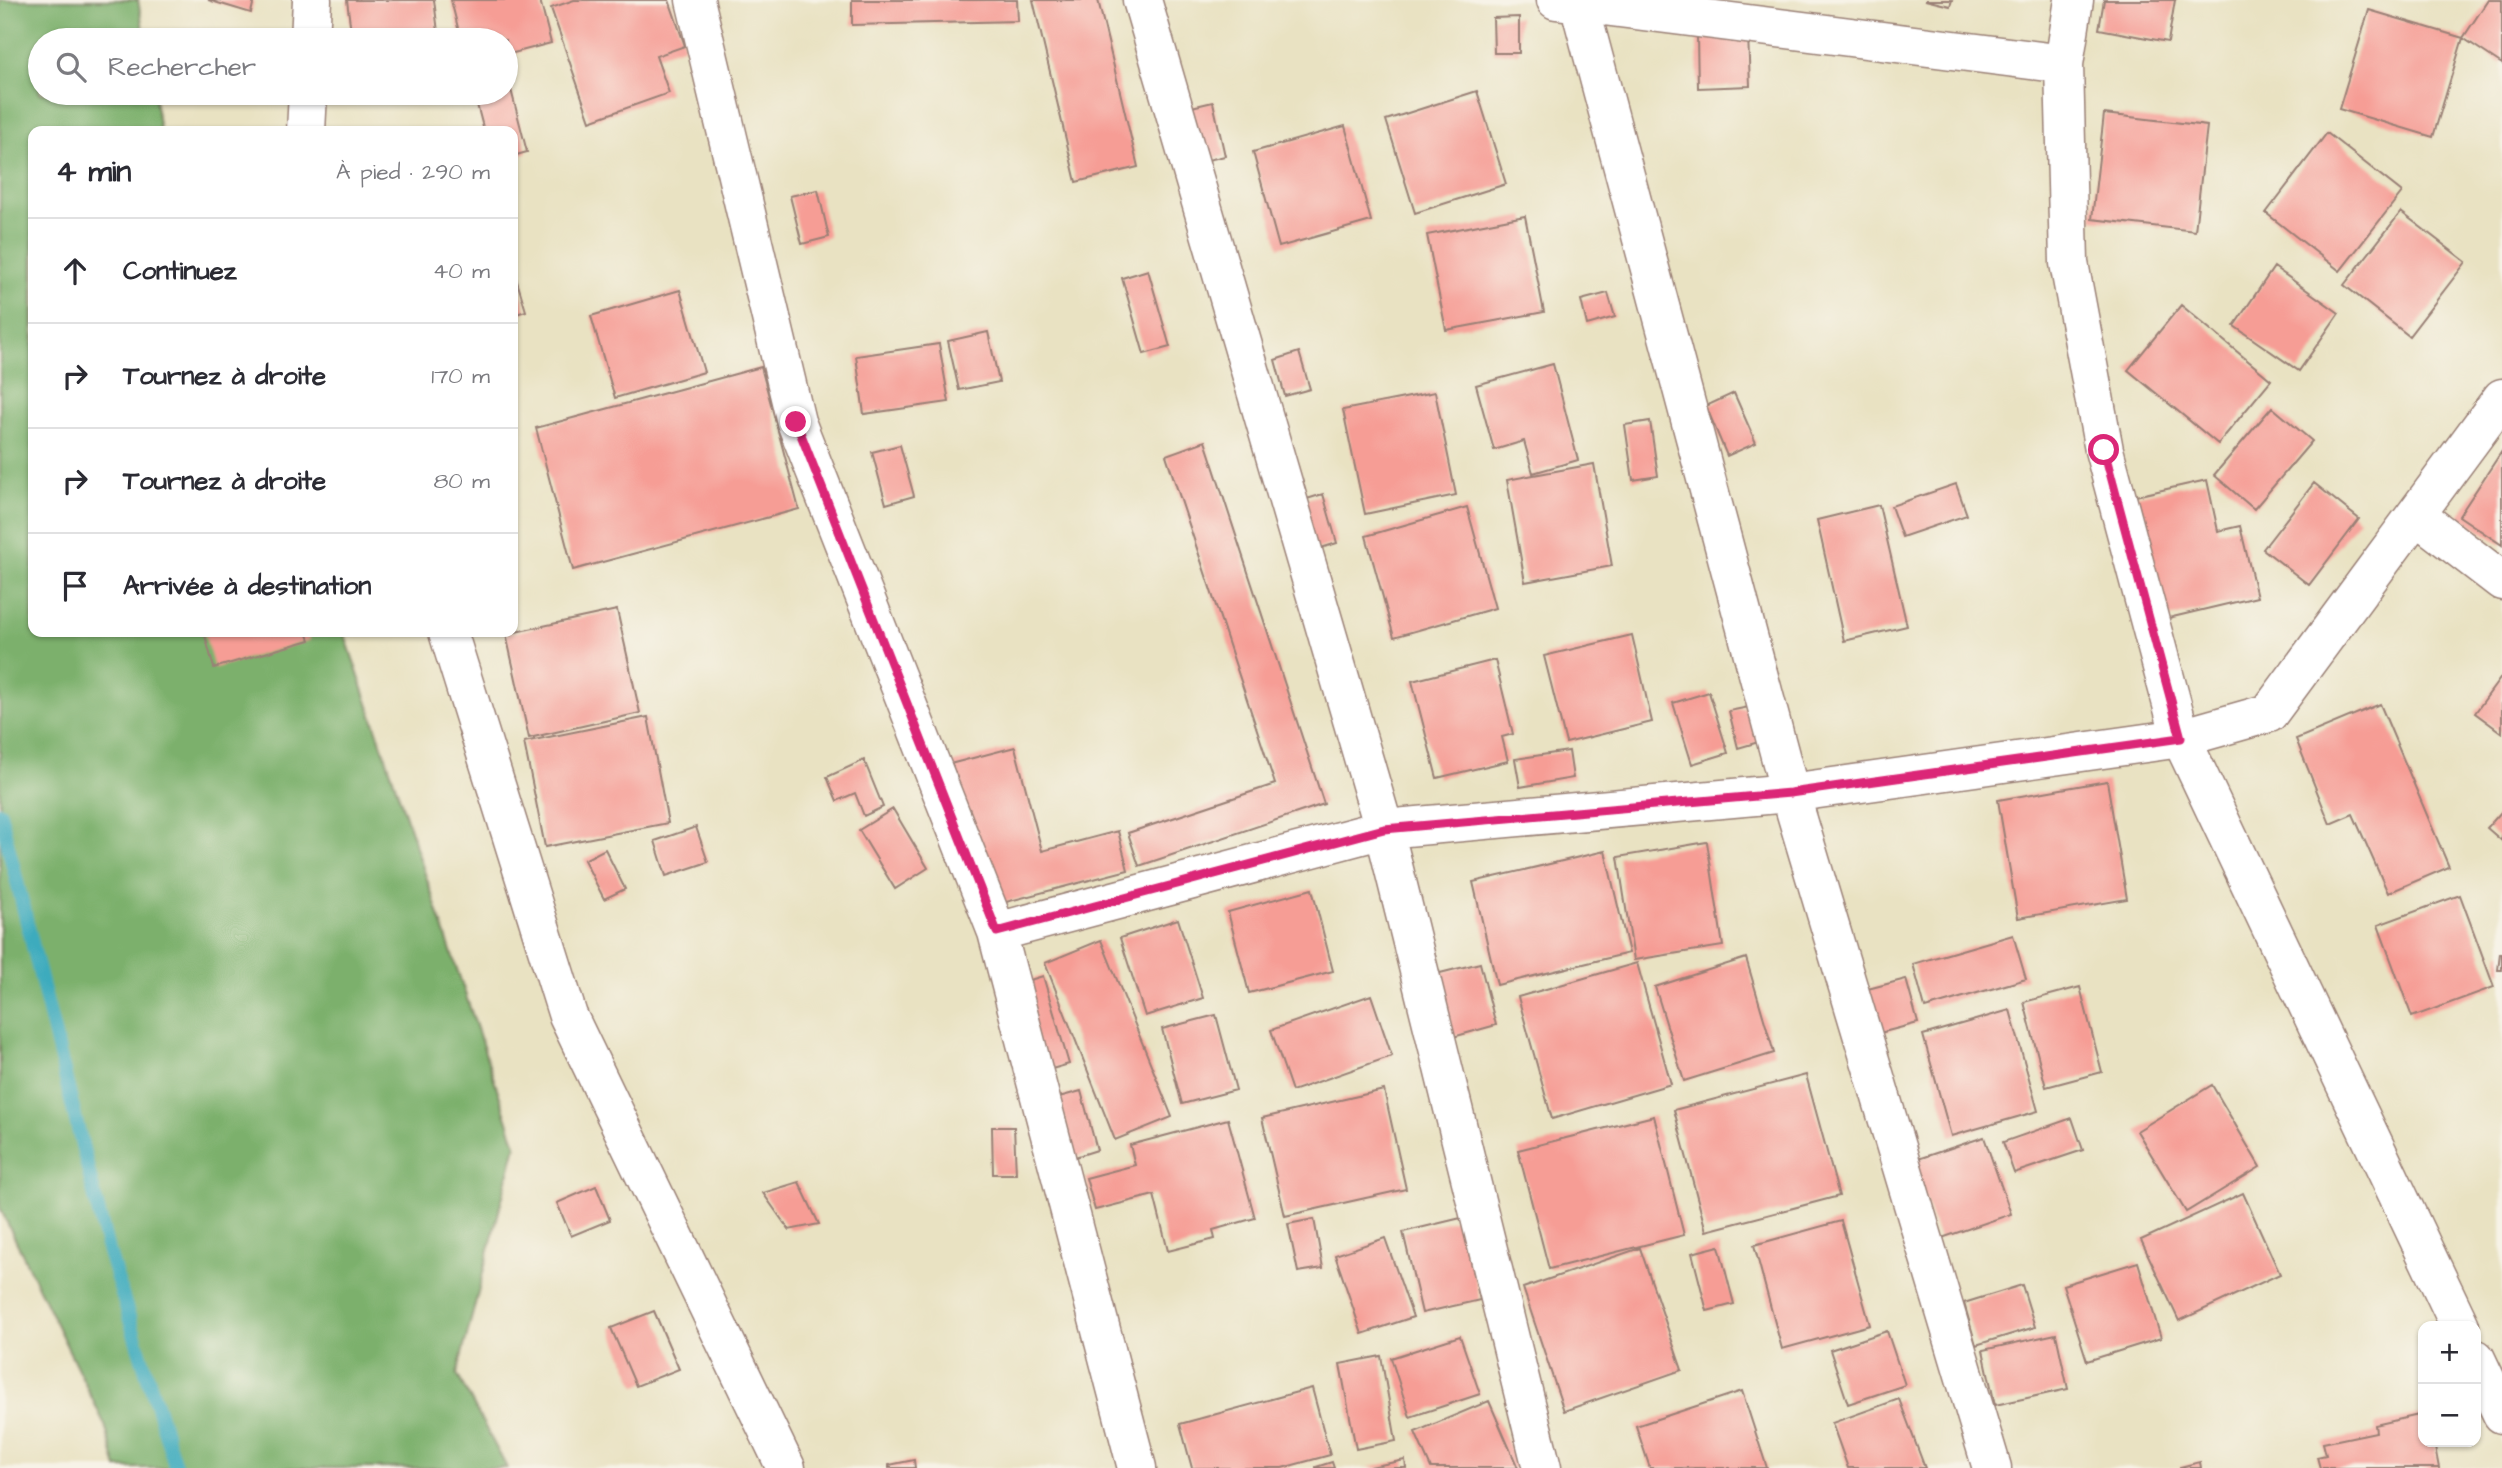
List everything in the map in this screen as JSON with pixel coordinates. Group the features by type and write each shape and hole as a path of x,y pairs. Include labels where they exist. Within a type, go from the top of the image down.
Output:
{"street":[{"path":"311,28 312,0"},
{"path":"695,0 796,422 997,932 1137,1468"},
{"path":"1142,0 1384,829 1542,1468"},
{"path":"2074,0 2064,64 2069,263 2104,450 2181,738 2458,1321"},
{"path":"1993,1468 1790,793 1566,2 2064,64"},
{"path":"306,126 307,105"},
{"path":"997,932 1384,829 1790,793 2181,738 2269,713 2502,398"},
{"path":"2416,515 2502,581"},
{"path":"449,637 568,1016 786,1468"},
{"path":"2481,1370 2502,1414"}],"green space":[{"path":"0,0 138,0 143,28 28,28 28,105 156,105 159,126 28,126 28,637 346,637 516,1145 457,1374 507,1468 117,1468 105,1425 0,1208"}],"building":[{"path":"208,0 254,0 251,13"},
{"path":"347,0 434,0 438,28 350,28"},
{"path":"451,0 540,0 551,43 518,52 518,28 458,28"},
{"path":"574,0 669,0 685,46 656,56 669,93 590,121 551,8"},
{"path":"852,0 1017,0 1018,21 852,25"},
{"path":"1033,0 1098,0 1138,167 1076,182"},
{"path":"1925,0 1952,0 1950,6"},
{"path":"2104,0 2175,0 2168,42 2099,29"},
{"path":"2488,0 2502,0 2502,64 2463,38"},
{"path":"2369,10 2463,38 2433,137 2339,109"},
{"path":"1519,17 1519,53 1494,53 1493,18"},
{"path":"1748,34 1750,86 1698,88 1697,36"},
{"path":"1477,91 1506,184 1415,213 1386,120"},
{"path":"1213,102 1225,156 1195,163 1183,109"},
{"path":"477,105 515,105 527,152 518,155 518,126 483,126"},
{"path":"2104,114 2207,126 2195,231 2092,219"},
{"path":"1345,126 1371,221 1279,247 1253,152"},
{"path":"2327,133 2402,192 2340,271 2266,213"},
{"path":"818,190 829,237 802,244 790,196"},
{"path":"2401,212 2466,262 2409,336 2344,285"},
{"path":"1525,216 1544,312 1446,330 1427,235"},
{"path":"2274,267 2339,313 2299,371 2234,326"},
{"path":"1148,270 1170,347 1144,354 1122,278"},
{"path":"518,285 526,311 518,313"},
{"path":"680,290 704,372 615,398 591,316"},
{"path":"1608,293 1615,317 1587,325 1581,300"},
{"path":"2181,305 2271,380 2218,444 2128,370"},
{"path":"988,332 999,382 959,390 948,341"},
{"path":"939,344 949,402 864,414 856,356"},
{"path":"1299,352 1310,389 1285,396 1275,360"},
{"path":"1553,364 1578,460 1533,473 1524,441 1494,450 1476,385"},
{"path":"761,367 799,509 573,570 536,428"},
{"path":"1435,392 1456,495 1365,514 1343,410"},
{"path":"1734,393 1756,443 1727,456 1706,406"},
{"path":"2272,407 2312,441 2254,509 2214,475"},
{"path":"1650,421 1658,476 1633,480 1625,425"},
{"path":"1205,441 1324,804 1139,866 1128,833 1275,784 1166,455"},
{"path":"900,445 914,496 886,504 872,452"},
{"path":"2502,451 2502,545 2459,516"},
{"path":"1594,464 1612,566 1525,582 1507,480"},
{"path":"2207,480 2218,531 2240,526 2257,597 2160,620 2131,497"},
{"path":"2314,483 2359,519 2309,585 2263,549"},
{"path":"1956,484 1967,515 1902,537 1891,506"},
{"path":"1323,494 1337,543 1308,552 1294,503"},
{"path":"1879,505 1907,626 1844,641 1817,520"},
{"path":"1467,507 1495,608 1394,637 1366,536"},
{"path":"617,610 640,713 529,738 507,637 518,637 518,631"},
{"path":"1632,635 1652,722 1566,743 1544,656"},
{"path":"205,637 309,637 310,640 214,668"},
{"path":"1495,660 1513,734 1502,737 1508,761 1437,778 1412,681"},
{"path":"2502,676 2502,733 2475,713"},
{"path":"1709,692 1728,753 1692,764 1673,703"},
{"path":"2380,704 2449,867 2388,893 2353,814 2330,824 2296,739"},
{"path":"1754,706 1762,741 1738,748 1729,711"},
{"path":"648,717 668,823 545,847 524,742"},
{"path":"1015,747 1042,851 1118,831 1128,870 987,907 950,764"},
{"path":"1569,751 1573,778 1520,787 1515,759"},
{"path":"864,760 883,807 864,816 855,793 837,801 827,777"},
{"path":"2107,781 2127,899 2018,918 1998,800"},
{"path":"893,809 928,868 895,889 859,830"},
{"path":"2502,811 2502,841 2487,828"},
{"path":"696,827 708,862 666,876 655,841"},
{"path":"1707,842 1723,946 1634,960 1618,857"},
{"path":"605,849 625,889 604,899 584,860"},
{"path":"1605,851 1629,953 1497,985 1473,882"},
{"path":"1312,889 1333,971 1249,993 1228,912"},
{"path":"2460,895 2494,987 2412,1017 2378,925"},
{"path":"1178,919 1203,998 1145,1016 1120,938"},
{"path":"2013,935 2026,979 1925,1008 1913,964"},
{"path":"1101,940 1172,1117 1115,1140 1045,963"},
{"path":"2500,953 2502,970 2498,970"},
{"path":"1746,958 1774,1053 1684,1081 1655,987"},
{"path":"1480,963 1496,1025 1453,1037 1436,974"},
{"path":"1637,963 1671,1084 1552,1119 1518,997"},
{"path":"1043,976 1069,1064 1045,1071 1020,983"},
{"path":"1906,979 1918,1023 1876,1034 1864,990"},
{"path":"2080,987 2102,1072 2046,1087 2024,1002"},
{"path":"1371,995 1392,1056 1292,1091 1271,1030"},
{"path":"2010,1010 2038,1111 1951,1136 1923,1035"},
{"path":"1216,1015 1236,1090 1182,1104 1162,1029"},
{"path":"1806,1075 1839,1196 1706,1231 1674,1110"},
{"path":"2212,1085 2260,1167 2186,1212 2137,1131"},
{"path":"1384,1090 1406,1189 1285,1216 1262,1118"},
{"path":"1081,1091 1097,1150 1075,1157 1059,1097"},
{"path":"1654,1116 1684,1235 1549,1269 1518,1150"},
{"path":"2072,1118 2083,1150 2014,1173 2003,1142"},
{"path":"1228,1119 1255,1218 1213,1230 1215,1239 1168,1251 1154,1195 1095,1210 1086,1178 1135,1165 1130,1145"},
{"path":"992,1127 1014,1127 1016,1174 993,1174"},
{"path":"1984,1137 2011,1214 1939,1239 1912,1161"},
{"path":"799,1182 819,1224 789,1230 763,1193"},
{"path":"596,1186 610,1220 571,1236 557,1203"},
{"path":"2243,1193 2280,1274 2179,1321 2141,1240"},
{"path":"1461,1218 1480,1300 1422,1313 1403,1232"},
{"path":"1314,1219 1323,1268 1298,1272 1288,1224"},
{"path":"1841,1221 1870,1325 1782,1349 1754,1245"},
{"path":"1385,1238 1413,1317 1362,1334 1335,1255"},
{"path":"1719,1246 1734,1304 1707,1311 1692,1253"},
{"path":"1640,1248 1682,1370 1564,1411 1523,1288"},
{"path":"2138,1262 2161,1338 2087,1361 2063,1285"},
{"path":"2022,1285 2035,1327 1976,1345 1964,1303"},
{"path":"654,1311 679,1369 636,1386 611,1328"},
{"path":"1887,1331 1905,1385 1848,1404 1830,1350"},
{"path":"2056,1334 2068,1389 1995,1405 1983,1350"},
{"path":"1460,1336 1480,1394 1410,1417 1391,1358"},
{"path":"1381,1356 1396,1441 1356,1449 1340,1364"},
{"path":"1312,1388 1330,1455 1282,1468 1192,1468 1180,1424"},
{"path":"1742,1391 1767,1468 1650,1468 1636,1426"},
{"path":"1899,1399 1925,1468 1848,1468 1832,1423"},
{"path":"1489,1401 1518,1468 1431,1468 1415,1432"},
{"path":"2418,1415 2418,1447 2435,1447 2439,1468 2320,1468 2317,1457 2326,1455 2323,1443 2376,1432 2375,1425"},
{"path":"914,1460 915,1468 889,1468 889,1465"},
{"path":"1405,1460 1406,1468 1370,1468 1370,1467"},
{"path":"1332,1462 1334,1468 1316,1468 1316,1467"},
{"path":"2200,1462 2201,1468 2180,1468 2180,1467"}],"waterway":[{"path":"0,813 107,1246 176,1468"}],"route":[{"path":"796,422 997,932 1384,829 1790,793 2181,738 2104,450"}]}
